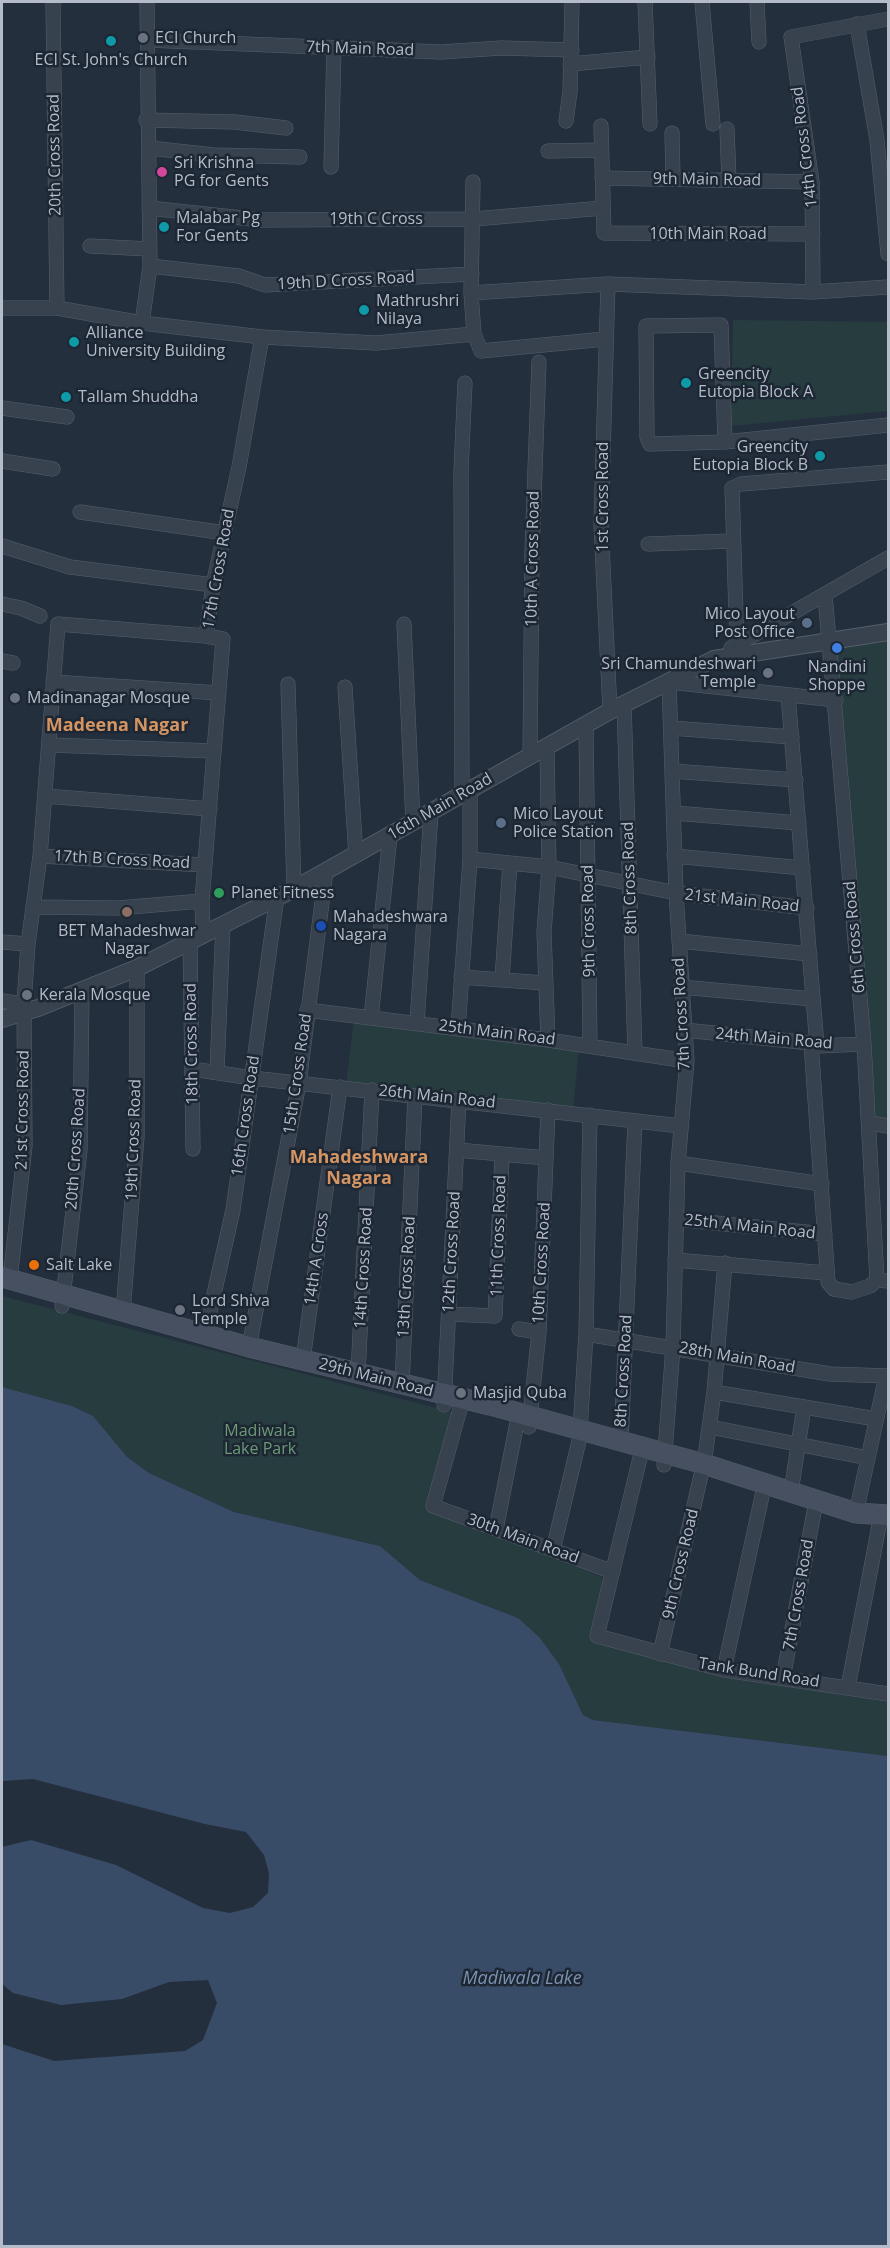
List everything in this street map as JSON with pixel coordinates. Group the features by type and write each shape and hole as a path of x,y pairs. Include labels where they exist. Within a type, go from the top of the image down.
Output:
{"main road":[{"name":"29th Main Road","path":"4,1282 63,1301 449,1403 580,1435 621,1442 664,1459 791,1492 885,1522"},
{"name":"29th Main Road","path":"63,1301 123,1312 249,1347 402,1385 449,1403"},
{"name":"29th Main Road","path":"580,1435 640,1458 664,1459"},
{"name":"29th Main Road","path":"702,1469 762,1496 854,1524 885,1522"}],"street":[{"name":"20th Cross Road","path":"53,2 57,308"},
{"path":"142,323 150,266 147,2"},
{"path":"566,122 570,92 572,2"},
{"path":"645,2 650,124"},
{"path":"702,2 713,124"},
{"path":"757,2 759,42"},
{"path":"888,19 857,24 877,140 888,254"},
{"name":"14th Cross Road","path":"813,292 812,182 791,37 857,24"},
{"name":"7th Main Road","path":"147,40 441,52 501,48 571,57 648,57"},
{"path":"330,167 334,48"},
{"path":"147,120 235,122 286,128"},
{"path":"601,126 603,208"},
{"path":"727,129 729,180"},
{"path":"672,133 673,179"},
{"path":"148,148 214,155 300,158"},
{"path":"548,151 601,150"},
{"name":"9th Main Road","path":"602,178 812,182"},
{"path":"473,182 471,294 474,334 481,351 605,339"},
{"name":"19th C Cross","path":"149,208 261,220 474,219 603,208"},
{"name":"10th Main Road","path":"603,208 604,233 813,234"},
{"path":"90,246 149,249"},
{"name":"19th D Cross Road","path":"150,266 239,276 265,285 472,274"},
{"path":"471,294 608,284 813,292 888,287"},
{"name":"1st Cross Road","path":"608,284 601,524 617,707"},
{"path":"2,308 57,308 142,323 262,337 376,343 474,334"},
{"path":"726,442 721,325 646,326 644,332 648,442 654,445 726,442 888,425"},
{"name":"17th Cross Road","path":"197,937 202,901 223,639 206,636 213,585 250,409 262,337"},
{"name":"10th A Cross Road","path":"530,756 532,551 539,362"},
{"path":"458,1029 470,859 466,792 461,471 465,383"},
{"path":"2,408 67,417"},
{"path":"2,461 53,469"},
{"path":"737,644 730,491 736,486 888,472"},
{"path":"80,512 225,533"},
{"path":"648,544 732,541"},
{"path":"2,546 70,567 213,585"},
{"path":"714,659 888,558"},
{"name":"6th Cross Road","path":"825,595 836,700 883,1281"},
{"path":"2,604 21,608 40,616"},
{"name":"21st Cross Road","path":"4,1282 25,1146 23,1008 28,944 40,856 58,624 206,636"},
{"path":"404,624 413,822"},
{"name":"16th Main Road","path":"2,1019 23,1008 82,990 137,968 294,889 617,707 714,659 888,632"},
{"path":"53,682 219,693"},
{"path":"669,682 836,700"},
{"name":"7th Cross Road","path":"664,1459 673,1347 678,1162 687,1061 674,856 669,682"},
{"path":"288,684 294,889"},
{"path":"345,687 356,856"},
{"path":"788,695 807,908 827,1278 834,1289 852,1292 883,1281"},
{"name":"8th Cross Road","path":"617,707 630,884 635,1053"},
{"name":"9th Cross Road","path":"586,724 590,1046"},
{"path":"671,728 792,737"},
{"path":"50,745 214,751"},
{"path":"547,746 549,867 544,932 548,1040"},
{"path":"672,771 795,780"},
{"path":"45,796 210,809"},
{"path":"417,1023 431,813"},
{"path":"674,813 799,823"},
{"path":"371,1018 390,836"},
{"name":"17th B Cross Road","path":"40,856 204,865"},
{"path":"674,856 803,868"},
{"name":"21st Main Road","path":"470,859 549,867 676,893 807,908"},
{"path":"502,980 510,863"},
{"name":"15th Cross Road","path":"249,1347 299,1083 307,1010 321,926 326,871"},
{"name":"16th Cross Road","path":"205,1334 233,1210 277,897"},
{"path":"33,907 118,908 202,901"},
{"path":"217,1072 223,924"},
{"name":"18th Cross Road","path":"193,1149 192,1068 197,937"},
{"path":"679,941 810,954"},
{"path":"2,942 28,944"},
{"name":"19th Cross Road","path":"123,1312 137,1137 137,968"},
{"path":"462,977 545,983"},
{"path":"681,987 813,999"},
{"name":"20th Cross Road","path":"63,1301 80,1150 82,990"},
{"path":"2,1001 23,1008"},
{"name":"25th Main Road","path":"307,1010 548,1040 687,1061"},
{"name":"24th Main Road","path":"684,1030 814,1044 864,1044"},
{"name":"26th Main Road","path":"192,1068 252,1078 681,1126"},
{"name":"14th A Cross","path":"303,1360 340,1087"},
{"name":"14th Cross Road","path":"358,1374 372,1090"},
{"name":"13th Cross Road","path":"402,1385 415,1096"},
{"name":"12th Cross Road","path":"449,1403 449,1314 459,1100"},
{"name":"10th Cross Road","path":"524,1420 538,1332 548,1110"},
{"path":"553,1550 580,1435 586,1334 590,1115"},
{"name":"8th Cross Road","path":"621,1442 635,1120"},
{"path":"870,1123 888,1126"},
{"path":"457,1150 502,1156 546,1158"},
{"name":"11th Cross Road","path":"449,1314 495,1316 502,1156"},
{"path":"678,1162 822,1184"},
{"path":"874,1191 888,1193"},
{"name":"25th A Main Road","path":"676,1219 825,1234"},
{"path":"675,1260 725,1263 827,1278"},
{"name":"9th Cross Road","path":"660,1654 710,1427 725,1263"},
{"path":"519,1329 538,1332"},
{"name":"28th Main Road","path":"586,1334 830,1374 887,1376"},
{"path":"856,1513 887,1376"},
{"path":"714,1392 876,1419"},
{"name":"30th Main Road","path":"449,1403 433,1506 613,1572"},
{"path":"791,1492 804,1407"},
{"path":"496,1529 524,1420"},
{"path":"710,1427 868,1458"},
{"path":"613,1572 640,1458"},
{"path":"724,1670 762,1496"},
{"name":"7th Cross Road","path":"783,1678 814,1512"},
{"path":"848,1687 885,1522"},
{"name":"Tank Bund Road","path":"613,1572 597,1636 724,1670 888,1694"}],"green space":[{"path":"733,320 888,322 888,411 731,426"},
{"path":"888,636 888,1122 875,1119 836,644"},
{"path":"354,1020 579,1048 573,1111 346,1084"},
{"name":"Madiwala Lake Park","path":"2,1296 452,1412 429,1508 604,1578 592,1640 720,1677 888,1702 888,1756 593,1720 583,1715 559,1664 518,1618 420,1580 380,1546 234,1512 149,1473 127,1457 92,1416 72,1406 2,1387"}],"water":[{"name":"Madiwala Lake","path":"2,1387 72,1406 93,1416 127,1457 149,1473 234,1512 380,1546 420,1580 518,1618 539,1637 559,1664 583,1715 593,1720 888,1756 888,2246 2,2246 2,2044 54,2061 185,2051 203,2040 217,2003 208,1980 169,1982 122,1999 61,2005 13,1993 2,1984 2,1847 31,1840 116,1865 203,1908 230,1913 253,1907 268,1893 269,1873 264,1855 246,1832 205,1824 33,1779 2,1781"}],"place":[{"name":"ECI Church","path":"143,38"},
{"name":"ECI St. John's Church","path":"111,41"},
{"name":"Sri Krishna PG for Gents","path":"162,172"},
{"name":"Malabar Pg For Gents","path":"164,227"},
{"name":"Mathrushri Nilaya","path":"364,310"},
{"name":"Alliance University Building","path":"74,342"},
{"name":"Greencity Eutopia Block A","path":"686,383"},
{"name":"Tallam Shuddha","path":"66,397"},
{"name":"Greencity Eutopia Block B","path":"820,456"},
{"name":"Mico Layout Post Office","path":"807,623"},
{"name":"Nandini Shoppe","path":"837,648"},
{"name":"Sri Chamundeshwari Temple","path":"768,673"},
{"name":"Madinanagar Mosque","path":"15,698"},
{"name":"Mico Layout Police Station","path":"501,823"},
{"name":"Planet Fitness","path":"219,893"},
{"name":"BET Mahadeshwar Nagar","path":"127,912"},
{"name":"Mahadeshwara Nagara","path":"321,926"},
{"name":"Kerala Mosque","path":"27,995"},
{"name":"Salt Lake","path":"34,1265"},
{"name":"Lord Shiva Temple","path":"180,1310"},
{"name":"Masjid Quba","path":"461,1393"}],"district":[{"name":"Madeena Nagar","path":"117,726"},
{"name":"Mahadeshwara Nagara","path":"359,1168"}]}
